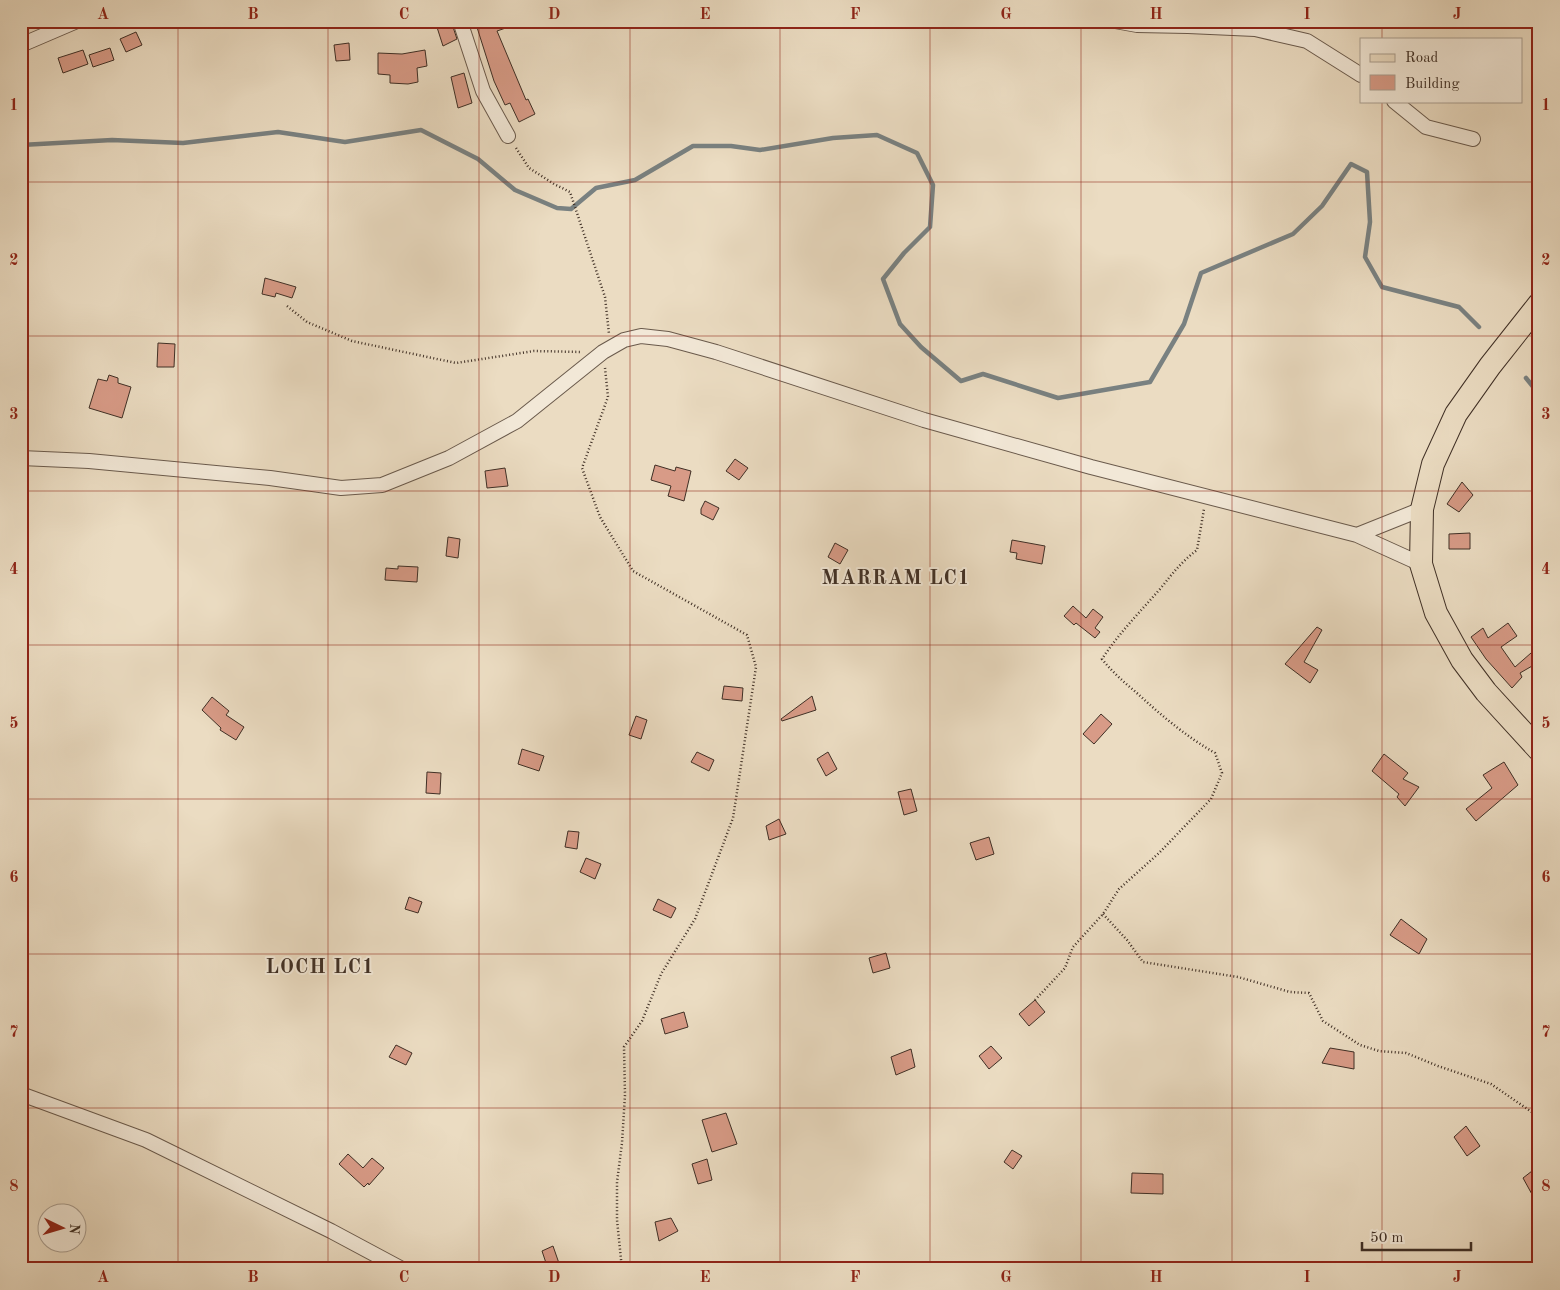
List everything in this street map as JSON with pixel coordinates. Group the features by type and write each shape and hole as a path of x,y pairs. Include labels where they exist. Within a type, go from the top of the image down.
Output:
{"main road":[{"path":"1539,304 1490,366 1456,414 1433,464 1422,509 1421,564 1436,613 1462,660 1486,692 1539,750"}],"street":[{"path":"21,45 77,21"},
{"path":"460,21 483,91 508,136"},
{"path":"1115,21 1137,25 1189,24 1255,29 1307,41 1360,74"},
{"path":"1395,102 1426,127 1473,139"},
{"path":"21,458 99,462 270,478 341,488 382,484 449,458 517,421 607,350 624,340 641,336 668,339 716,352 924,420 1091,467 1357,535 1421,564"},
{"path":"1357,535 1422,509"},
{"path":"21,1094 146,1140 331,1231 402,1269"}],"path":[{"path":"508,136 529,168 570,192 605,297 608,398 582,468 600,517 633,571 747,635 756,667 733,818 695,919 661,974 642,1021 624,1047 625,1095 617,1182 617,1220 622,1269"},
{"path":"287,306 307,322 352,341 456,363 534,352 607,350"},
{"path":"1035,1000 1064,968 1073,947 1103,914 1119,889 1160,853 1211,799 1222,773 1215,752 1199,743 1163,716 1110,669 1102,659 1116,637 1161,588 1180,563 1197,550 1206,496"},
{"path":"1103,914 1127,940 1143,962 1238,977 1290,992 1309,993 1323,1021 1360,1045 1379,1051 1406,1053 1491,1084 1539,1117"}],"building":[{"path":"435,21 451,21 457,39 443,46"},
{"path":"475,21 519,21 520,23 497,31 526,100 528,99 535,114 519,122 510,103 505,105 494,81"},
{"path":"136,32 142,45 126,52 120,39"},
{"path":"349,43 350,60 336,61 334,45"},
{"path":"110,48 114,60 93,67 89,55"},
{"path":"83,50 88,64 63,73 58,58"},
{"path":"425,50 427,66 417,68 418,82 408,84 390,83 390,75 378,74 378,53 402,54"},
{"path":"464,73 472,103 458,108 451,77"},
{"path":"265,278 296,287 292,298 276,293 275,297 262,294"},
{"path":"158,343 175,344 174,367 157,367"},
{"path":"109,375 118,378 118,383 131,387 122,418 89,408 98,379 107,381"},
{"path":"735,459 748,468 739,480 726,471"},
{"path":"655,465 675,471 676,467 691,471 684,501 668,496 671,486 651,480"},
{"path":"505,468 508,486 487,488 485,471"},
{"path":"1462,482 1473,495 1459,512 1447,504"},
{"path":"705,501 719,508 713,520 701,514"},
{"path":"1470,533 1470,549 1449,549 1449,534"},
{"path":"448,537 460,539 458,558 446,556"},
{"path":"1012,540 1045,546 1042,564 1016,559 1017,553 1010,552"},
{"path":"835,543 848,550 840,564 828,557"},
{"path":"398,566 418,567 417,582 385,580 386,568 398,569"},
{"path":"1073,606 1086,618 1093,609 1103,617 1095,628 1100,632 1095,638 1076,623 1074,625 1064,616"},
{"path":"1508,623 1517,636 1501,647 1515,667 1539,646 1539,662 1520,673 1522,677 1512,688 1486,659 1471,637 1483,628 1488,638"},
{"path":"1317,627 1322,630 1304,662 1318,670 1310,683 1285,664"},
{"path":"724,686 743,688 742,701 722,699"},
{"path":"812,696 816,710 782,721 781,719"},
{"path":"212,697 229,711 226,715 244,727 236,740 220,730 221,728 202,710"},
{"path":"1101,714 1112,724 1094,744 1083,734"},
{"path":"636,716 647,720 641,739 629,735"},
{"path":"522,749 544,756 539,771 518,764"},
{"path":"697,752 714,760 709,771 691,762"},
{"path":"828,752 837,769 826,776 817,759"},
{"path":"1384,754 1408,773 1403,779 1419,787 1405,806 1397,797 1399,794 1372,771"},
{"path":"1504,762 1518,785 1476,821 1466,809 1492,788 1483,775"},
{"path":"427,772 441,773 440,794 426,793"},
{"path":"911,789 917,811 904,815 898,792"},
{"path":"779,819 786,834 769,840 766,826"},
{"path":"568,831 579,832 577,849 565,847"},
{"path":"989,837 994,854 976,860 970,843"},
{"path":"586,858 601,864 595,879 580,872"},
{"path":"409,897 422,902 418,913 405,909"},
{"path":"658,899 676,908 671,918 653,910"},
{"path":"1401,919 1427,939 1419,954 1390,935"},
{"path":"886,953 890,968 873,973 869,958"},
{"path":"1035,1000 1045,1012 1029,1026 1019,1014"},
{"path":"684,1012 688,1027 665,1034 661,1019"},
{"path":"396,1045 412,1053 406,1065 389,1057"},
{"path":"991,1046 1002,1058 989,1069 979,1056"},
{"path":"1330,1048 1354,1052 1354,1069 1322,1063"},
{"path":"911,1049 915,1067 896,1075 891,1057"},
{"path":"726,1113 737,1144 712,1152 702,1120"},
{"path":"1466,1126 1480,1146 1467,1156 1454,1137"},
{"path":"1012,1150 1022,1156 1013,1169 1004,1162"},
{"path":"348,1154 363,1168 372,1158 384,1168 369,1185 368,1183 364,1187 339,1164"},
{"path":"707,1159 712,1180 698,1184 692,1164"},
{"path":"1532,1171 1539,1182 1539,1207 1523,1178"},
{"path":"1132,1173 1163,1174 1163,1194 1131,1193"},
{"path":"671,1218 678,1231 659,1241 655,1222"},
{"path":"553,1246 561,1269 548,1269 542,1251"}],"waterway":[{"path":"21,145 112,140 183,143 278,132 345,142 421,130 478,159 515,190 557,208 571,209 596,188 635,180 693,146 731,146 760,150 833,138 877,135 917,153 933,185 930,227 904,253 883,279 900,324 921,347 961,381 983,374 1058,398 1150,382 1184,324 1201,273 1293,234 1322,206 1351,164 1367,172 1370,222 1365,257 1382,287 1459,307 1479,327"},
{"path":"1526,378 1539,394"}],"district":[{"name":"MARRAM LC1","path":"896,579"},
{"name":"LOCH LC1","path":"320,968"}]}
